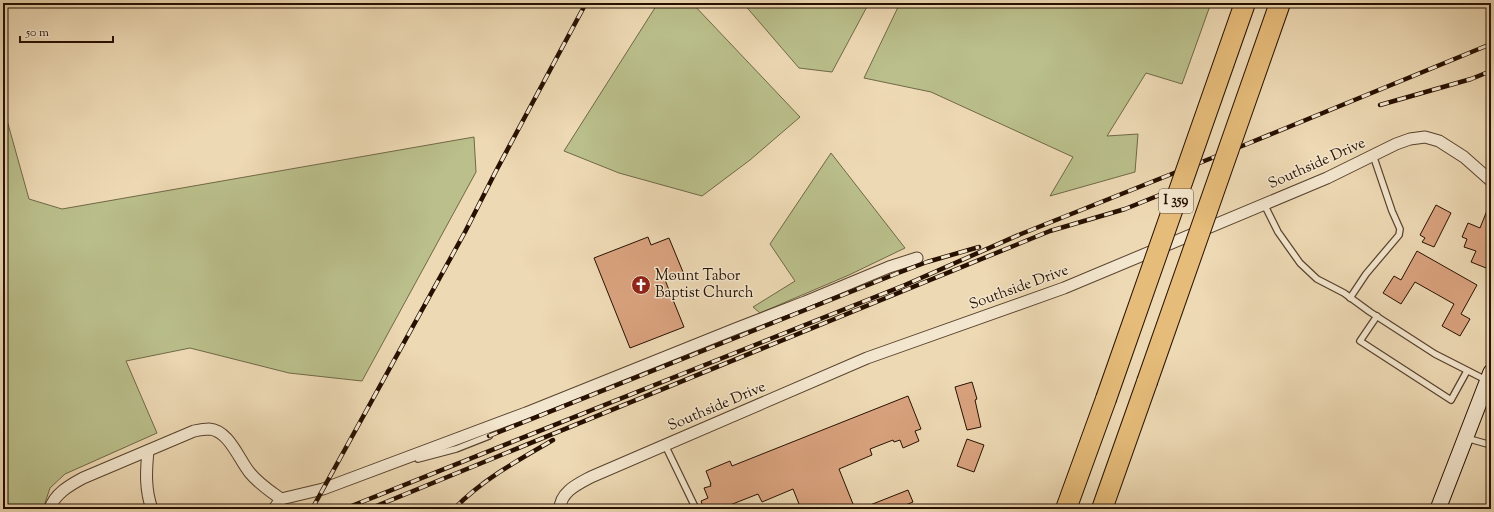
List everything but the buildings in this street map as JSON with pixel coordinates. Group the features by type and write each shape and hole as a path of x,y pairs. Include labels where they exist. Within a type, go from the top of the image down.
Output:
{"highway":[{"name":"I 359","path":"1066,509 1245,3"},
{"name":"I 359","path":"1102,509 1280,3"}],"main road":[{"path":"1438,509 1489,377"}],"street":[{"name":"Southside Drive","path":"560,509 560,502 569,490 580,483 665,445 866,358 1064,288 1327,178 1396,144 1410,139 1425,138 1439,141 1452,148 1491,181"},
{"path":"274,509 281,499 323,489 526,413 889,267 917,258"},
{"path":"50,509 58,495 70,485 83,478 148,452 194,431 210,429 219,432 230,442 240,460 259,483 281,499"},
{"path":"148,452 146,476 148,500 152,509"}],"lane":[{"path":"1350,298 1366,274 1399,235 1400,229 1392,211 1373,156"},
{"path":"1264,204 1278,232 1300,263 1317,280 1350,298 1435,354 1467,371 1489,377"},
{"path":"1377,316 1360,341 1451,400 1467,371"},
{"path":"371,471 456,448 489,436"},
{"path":"1466,438 1491,445"},
{"path":"665,445 696,509"}],"green space":[{"path":"658,3 692,3 800,117 750,160 702,196 619,173 564,151"},
{"path":"743,3 869,3 832,72 799,68"},
{"path":"900,3 1211,3 1182,84 1146,73 1107,136 1138,134 1135,172 1050,196 1073,157 931,92 864,78"},
{"path":"3,106 29,199 62,209 474,137 476,172 362,381 289,373 190,348 126,361 157,433 65,474 50,488 43,509 3,509"},
{"path":"831,153 905,248 849,275 760,313 753,307 795,281 770,244"}],"railway":[{"path":"312,509 465,232 586,3"},
{"path":"344,509 905,285 1021,234 1247,144 1491,44"},
{"path":"1380,105 1471,79 1491,71"},
{"path":"369,509 1050,231 1125,209 1177,188"},
{"path":"489,436 898,273 927,262 979,247"},
{"path":"454,509 488,480 553,440"}],"place":[{"name":"Mount Tabor Baptist Church","path":"641,285"}]}
